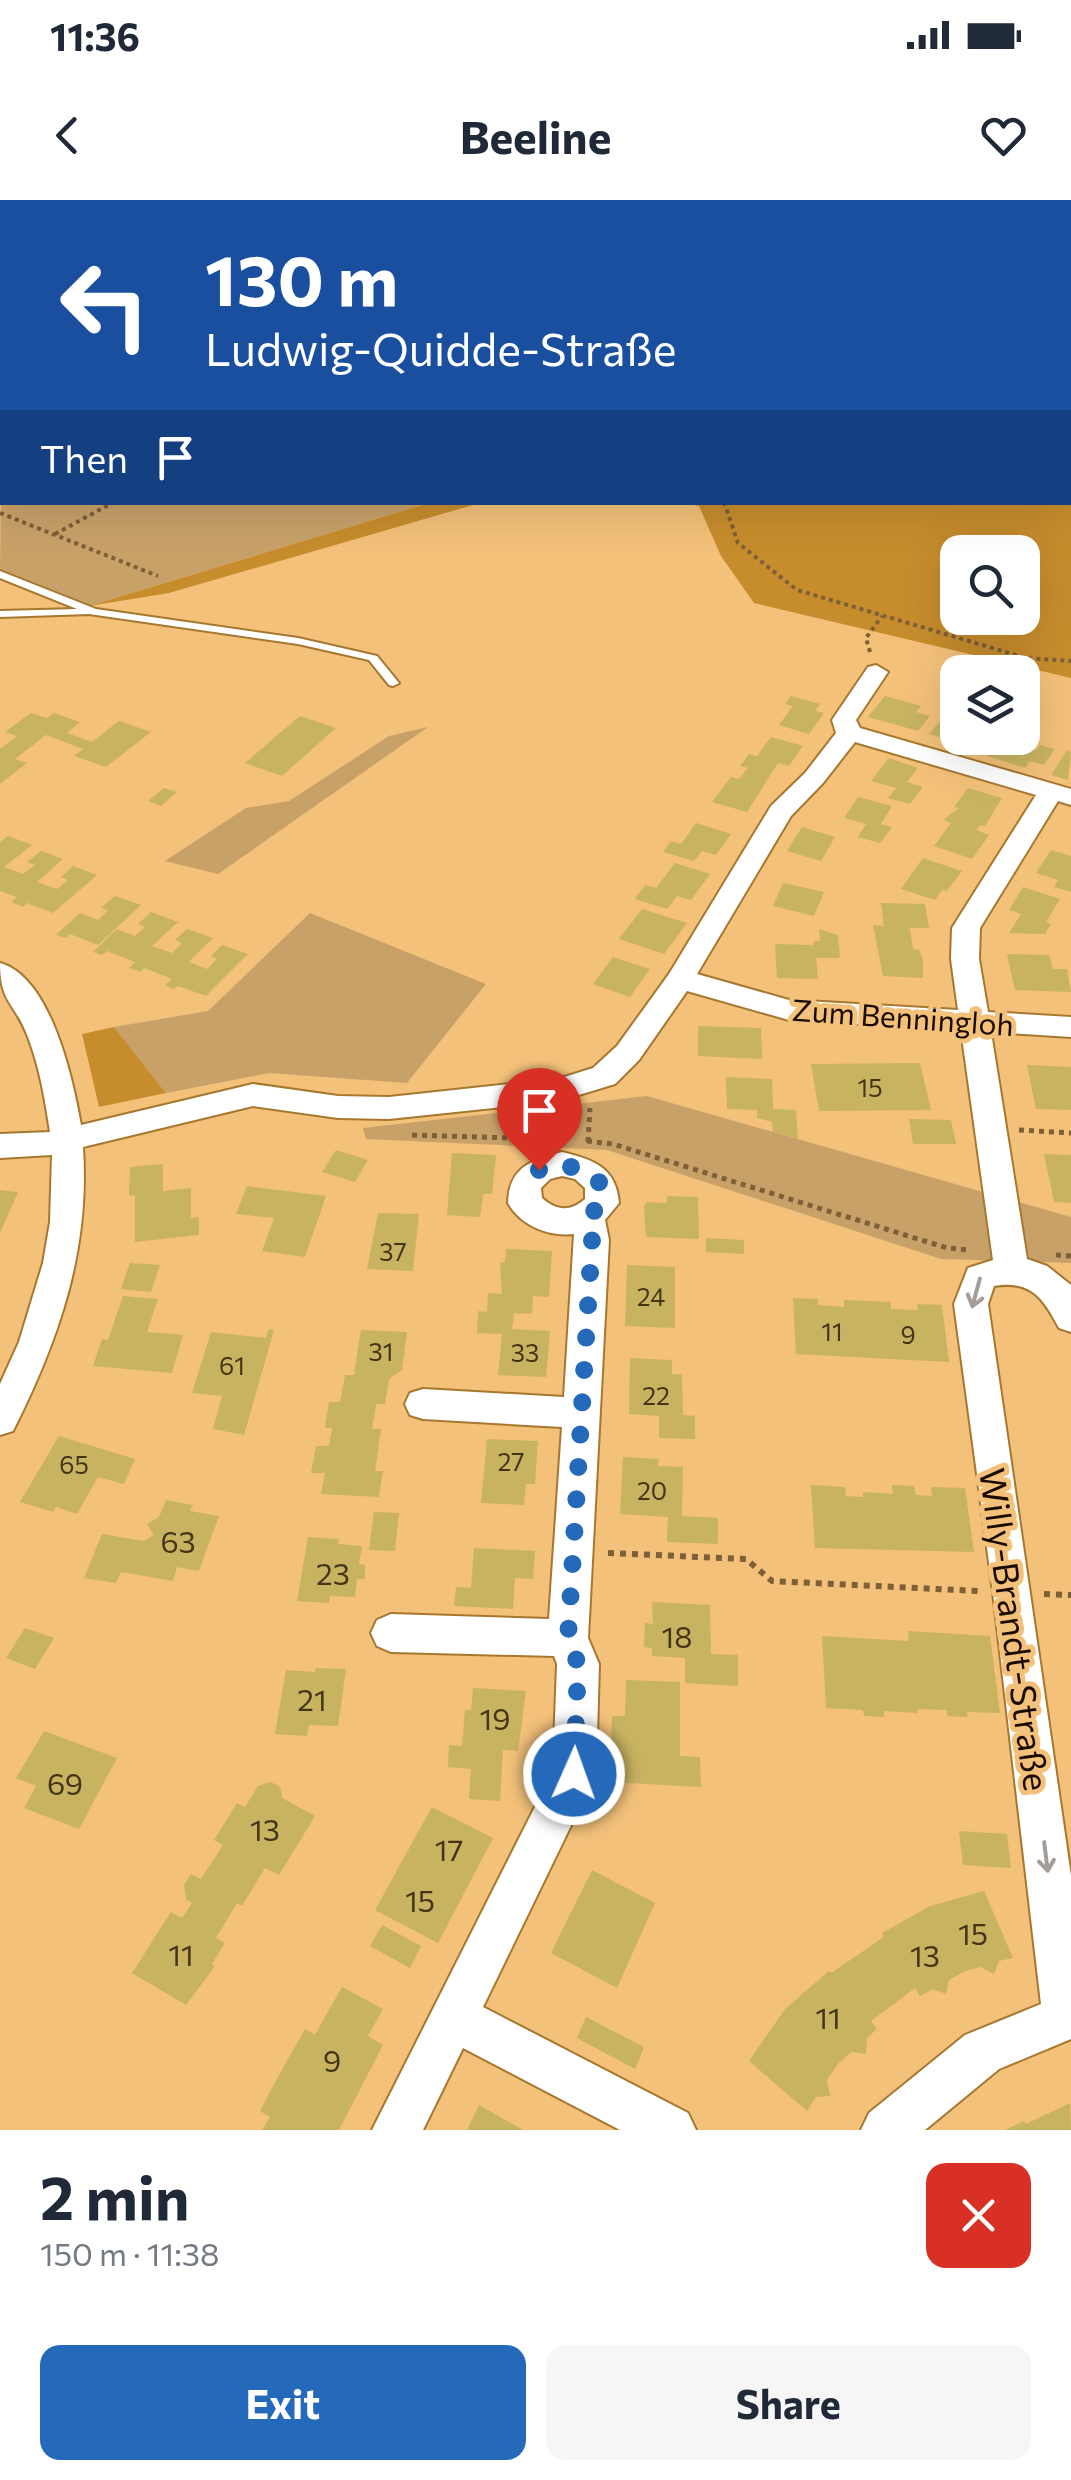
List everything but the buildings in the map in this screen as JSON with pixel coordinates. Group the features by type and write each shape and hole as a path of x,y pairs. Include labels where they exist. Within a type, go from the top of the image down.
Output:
{"street":[{"path":"876,672 844,720 850,733 1061,794 966,928 966,958 1010,1261 1054,1286 1071,1318"},
{"path":"0,1146 36,1147 254,1096 338,1107 389,1108 559,1090 604,1076 628,1053 680,979 780,812 850,733"},
{"path":"0,972 30,1009 52,1060 69,1138 71,1200 61,1268 46,1322 0,1420"},
{"name":"Zum Benningloh","path":"680,979 789,1010 1071,1026"},
{"path":"587,1155 601,1184 602,1202 588,1218 564,1224 540,1218 525,1203 525,1185 539,1170 587,1155"},
{"path":"396,2130 574,1774 578,1664 568,1638 592,1240 588,1218"},
{"name":"Willy-Brandt-Straße","path":"1010,1261 980,1277 971,1304 1069,2015"},
{"path":"422,1404 583,1413"},
{"path":"391,1633 568,1638"},
{"path":"886,2130 982,2052 1069,2015"},
{"path":"454,2018 671,2130"}],"lane":[{"path":"0,574 94,612"},
{"path":"0,614 94,612 298,641 373,658 393,682"}],"path":[{"path":"53,534 108,505"},
{"path":"725,505 738,542 797,590 1026,658 1071,661"},
{"path":"0,513 158,576"},
{"path":"876,672 866,638 882,616"},
{"path":"587,1155 591,1080"},
{"path":"992,1129 1071,1132"},
{"path":"395,1134 549,1139"},
{"path":"568,1140 587,1155"},
{"path":"587,1155 613,1144 946,1248 1010,1261 1071,1256"},
{"path":"574,1551 746,1559 772,1582 1013,1592"}],"shaded area":[{"path":"1,505 422,505 89,606 0,570"},
{"path":"422,505 473,505 169,593 89,606"},
{"path":"695,505 1071,505 1071,678 1040,671 1040,655 974,655 754,603 721,556 699,506"},
{"path":"428,727 218,874 165,861 246,808 289,801 389,736"},
{"path":"310,913 486,984 407,1083 269,1073 166,1093 114,1027 208,1011"},
{"path":"114,1027 166,1093 99,1107 82,1034"},
{"path":"647,1096 1071,1217 1071,1263 941,1259 607,1150 366,1139 363,1128"}],"route":[{"path":"539,1170 562,1164 586,1170 601,1184 602,1202 588,1218 592,1240 568,1638 578,1664 574,1774"}]}
